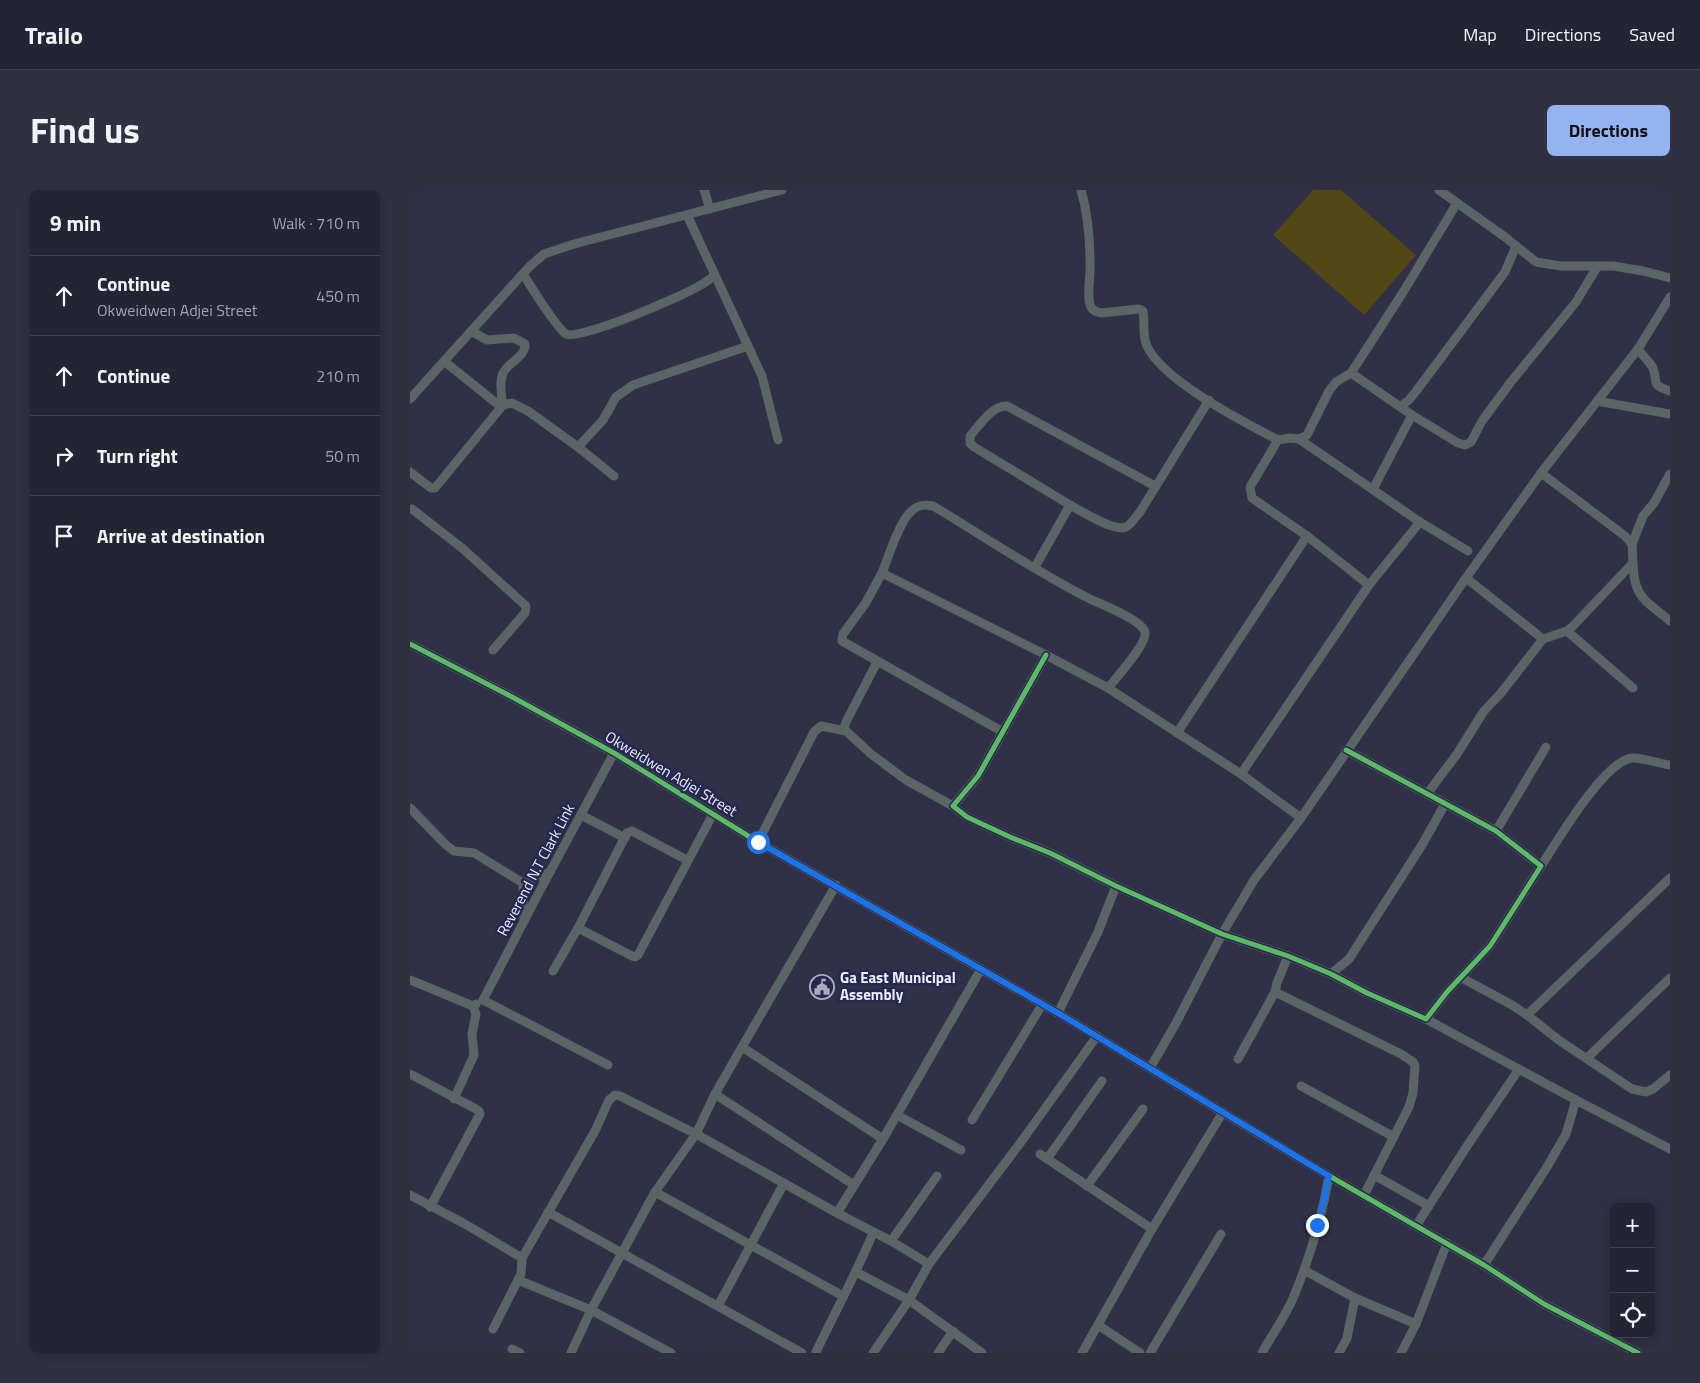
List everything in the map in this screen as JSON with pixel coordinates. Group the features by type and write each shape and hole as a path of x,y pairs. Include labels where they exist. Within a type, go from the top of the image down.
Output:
{"street":[{"path":"704,190 710,209"},
{"path":"410,399 523,274 544,254 617,232 782,190"},
{"path":"1081,190 1087,211 1090,264 1089,296 1091,307 1095,312 1139,309 1143,312 1148,349 1178,381 1278,440 1299,439 1420,522 1468,550"},
{"path":"1439,190 1536,262 1542,264 1597,267 1613,266 1670,278"},
{"path":"1299,439 1307,435 1322,403 1336,382 1351,373 1402,294 1456,204"},
{"path":"687,215 764,381 778,440"},
{"path":"1401,406 1410,400 1506,272 1516,246"},
{"path":"1351,373 1412,415 1458,443 1468,445 1482,421 1510,383 1576,302 1597,267"},
{"path":"523,274 558,326 565,334 572,335 652,308 699,287 715,275"},
{"path":"1150,1068 1175,1025 1222,934 1254,880 1301,818 1346,750 1541,473 1638,349 1670,297"},
{"path":"471,331 487,340 514,338 525,344 525,350 503,374 500,392 502,406"},
{"path":"578,447 598,427 616,397 633,385 748,346"},
{"path":"1638,349 1653,368 1659,388 1670,391"},
{"path":"444,361 502,406"},
{"path":"1155,486 1007,406 994,410 970,436 970,443 974,447 1070,505 1110,526 1126,527 1140,512 1209,400"},
{"path":"1597,401 1670,414"},
{"path":"410,472 431,488 435,488 502,406 512,403 520,406 578,447 614,476"},
{"path":"1374,489 1412,415"},
{"path":"1278,440 1250,487 1252,498 1307,536 1369,584"},
{"path":"1541,473 1625,536 1632,544"},
{"path":"1670,474 1654,503 1643,516 1632,544 1632,564 1636,586 1644,599 1670,622"},
{"path":"1003,732 844,643 842,639 865,604 882,572 898,531 916,507 923,505 933,506 1034,567 1131,619 1145,630 1144,638 1136,652 1108,688"},
{"path":"1034,567 1070,505"},
{"path":"411,509 462,548 526,606 524,613 493,650"},
{"path":"1240,774 1369,584 1420,522"},
{"path":"1177,733 1307,536"},
{"path":"1427,794 1457,754 1484,711 1501,694 1543,639 1572,627 1632,564"},
{"path":"882,572 1108,688 1240,774 1301,818"},
{"path":"1466,578 1543,639"},
{"path":"1567,630 1633,688"},
{"name":"Okweidwen Adjei Street","path":"410,644 614,753 758,842 1058,1013 1329,1176 1484,1265 1544,1304 1638,1353"},
{"path":"953,806 978,776 1046,655"},
{"path":"846,731 844,728 846,722 877,662"},
{"path":"758,842 814,732 821,726 846,731 871,754 906,780 953,806 967,817 1050,853 1116,886 1222,934 1288,956 1331,974 1367,993 1426,1019 1670,1149"},
{"path":"1496,831 1546,747"},
{"path":"1346,750 1496,831 1541,866"},
{"name":"Reverend N.T Clark Link","path":"483,1000 614,753"},
{"path":"1426,1019 1447,992 1490,946 1541,866 1590,794 1606,774 1620,762 1633,758 1670,765"},
{"path":"1331,974 1349,959 1422,845 1445,804"},
{"path":"410,808 454,851 474,853 523,882"},
{"path":"578,928 635,957 638,955 713,814"},
{"path":"581,815 625,838"},
{"path":"553,971 578,928 627,833 632,832 687,860"},
{"path":"523,882 550,872"},
{"path":"1527,1016 1536,1005 1670,878"},
{"path":"523,882 524,923"},
{"path":"571,1353 590,1310 655,1192 696,1134 742,1047 836,885"},
{"path":"1058,1013 1098,932 1116,886"},
{"path":"1238,1058 1275,992 1288,956"},
{"path":"837,1213 883,1139 981,969"},
{"path":"1462,978 1512,1005 1560,1041 1632,1089 1646,1092 1653,1089 1670,1074"},
{"path":"1587,1058 1670,978"},
{"path":"410,980 473,1006 476,1014 472,1034 474,1055 454,1098"},
{"path":"1275,992 1401,1054 1413,1062 1416,1071 1409,1107 1364,1195"},
{"path":"473,1006 483,1000 608,1065"},
{"path":"972,1120 1042,1005"},
{"path":"873,1353 909,1300 929,1264 1021,1142 1097,1036"},
{"path":"742,1047 883,1139"},
{"path":"1416,1226 1518,1069"},
{"path":"410,1074 479,1111 480,1114 430,1207"},
{"path":"1102,1081 1044,1157 1152,1229"},
{"path":"1301,1086 1394,1137"},
{"path":"716,1094 854,1185"},
{"path":"493,1329 521,1274 522,1258 594,1131 609,1100 613,1096 620,1096 696,1134 873,1233 891,1241 929,1264"},
{"path":"1484,1265 1566,1134 1576,1100"},
{"path":"1087,1186 1143,1109"},
{"path":"1082,1353 1152,1229 1223,1112"},
{"path":"896,1115 961,1150"},
{"path":"1374,1174 1429,1206"},
{"path":"891,1241 937,1176"},
{"path":"1262,1353 1294,1297 1324,1201 1329,1176"},
{"path":"718,1306 784,1183"},
{"path":"655,1192 842,1296"},
{"path":"410,1195 465,1224 522,1258"},
{"path":"548,1212 802,1353"},
{"path":"816,1352 842,1296 856,1272 873,1233"},
{"path":"1150,1353 1221,1234"},
{"path":"1401,1353 1416,1324 1447,1243"},
{"path":"1304,1270 1356,1298 1416,1324"},
{"path":"856,1272 909,1300 982,1353"},
{"path":"518,1280 590,1310 671,1353"},
{"path":"1340,1353 1347,1338 1356,1298"},
{"path":"1098,1325 1140,1353"},
{"path":"938,1353 953,1331"}],"shaded area":[{"path":"1313,190 1341,190 1416,255 1364,315 1273,235"}],"cycle path":[{"path":"410,644 614,753 758,842 1058,1013 1312,1166 1484,1265 1544,1304 1638,1353"},
{"path":"1046,655 978,776 953,806 967,817 1050,853 1116,886 1222,934 1288,956 1426,1019 1447,992 1490,946 1541,866 1496,831 1346,750"}],"place":[{"name":"Ga East Municipal Assembly","path":"822,987"}],"route":[{"path":"758,842 1058,1013 1329,1176 1317,1225"}]}
